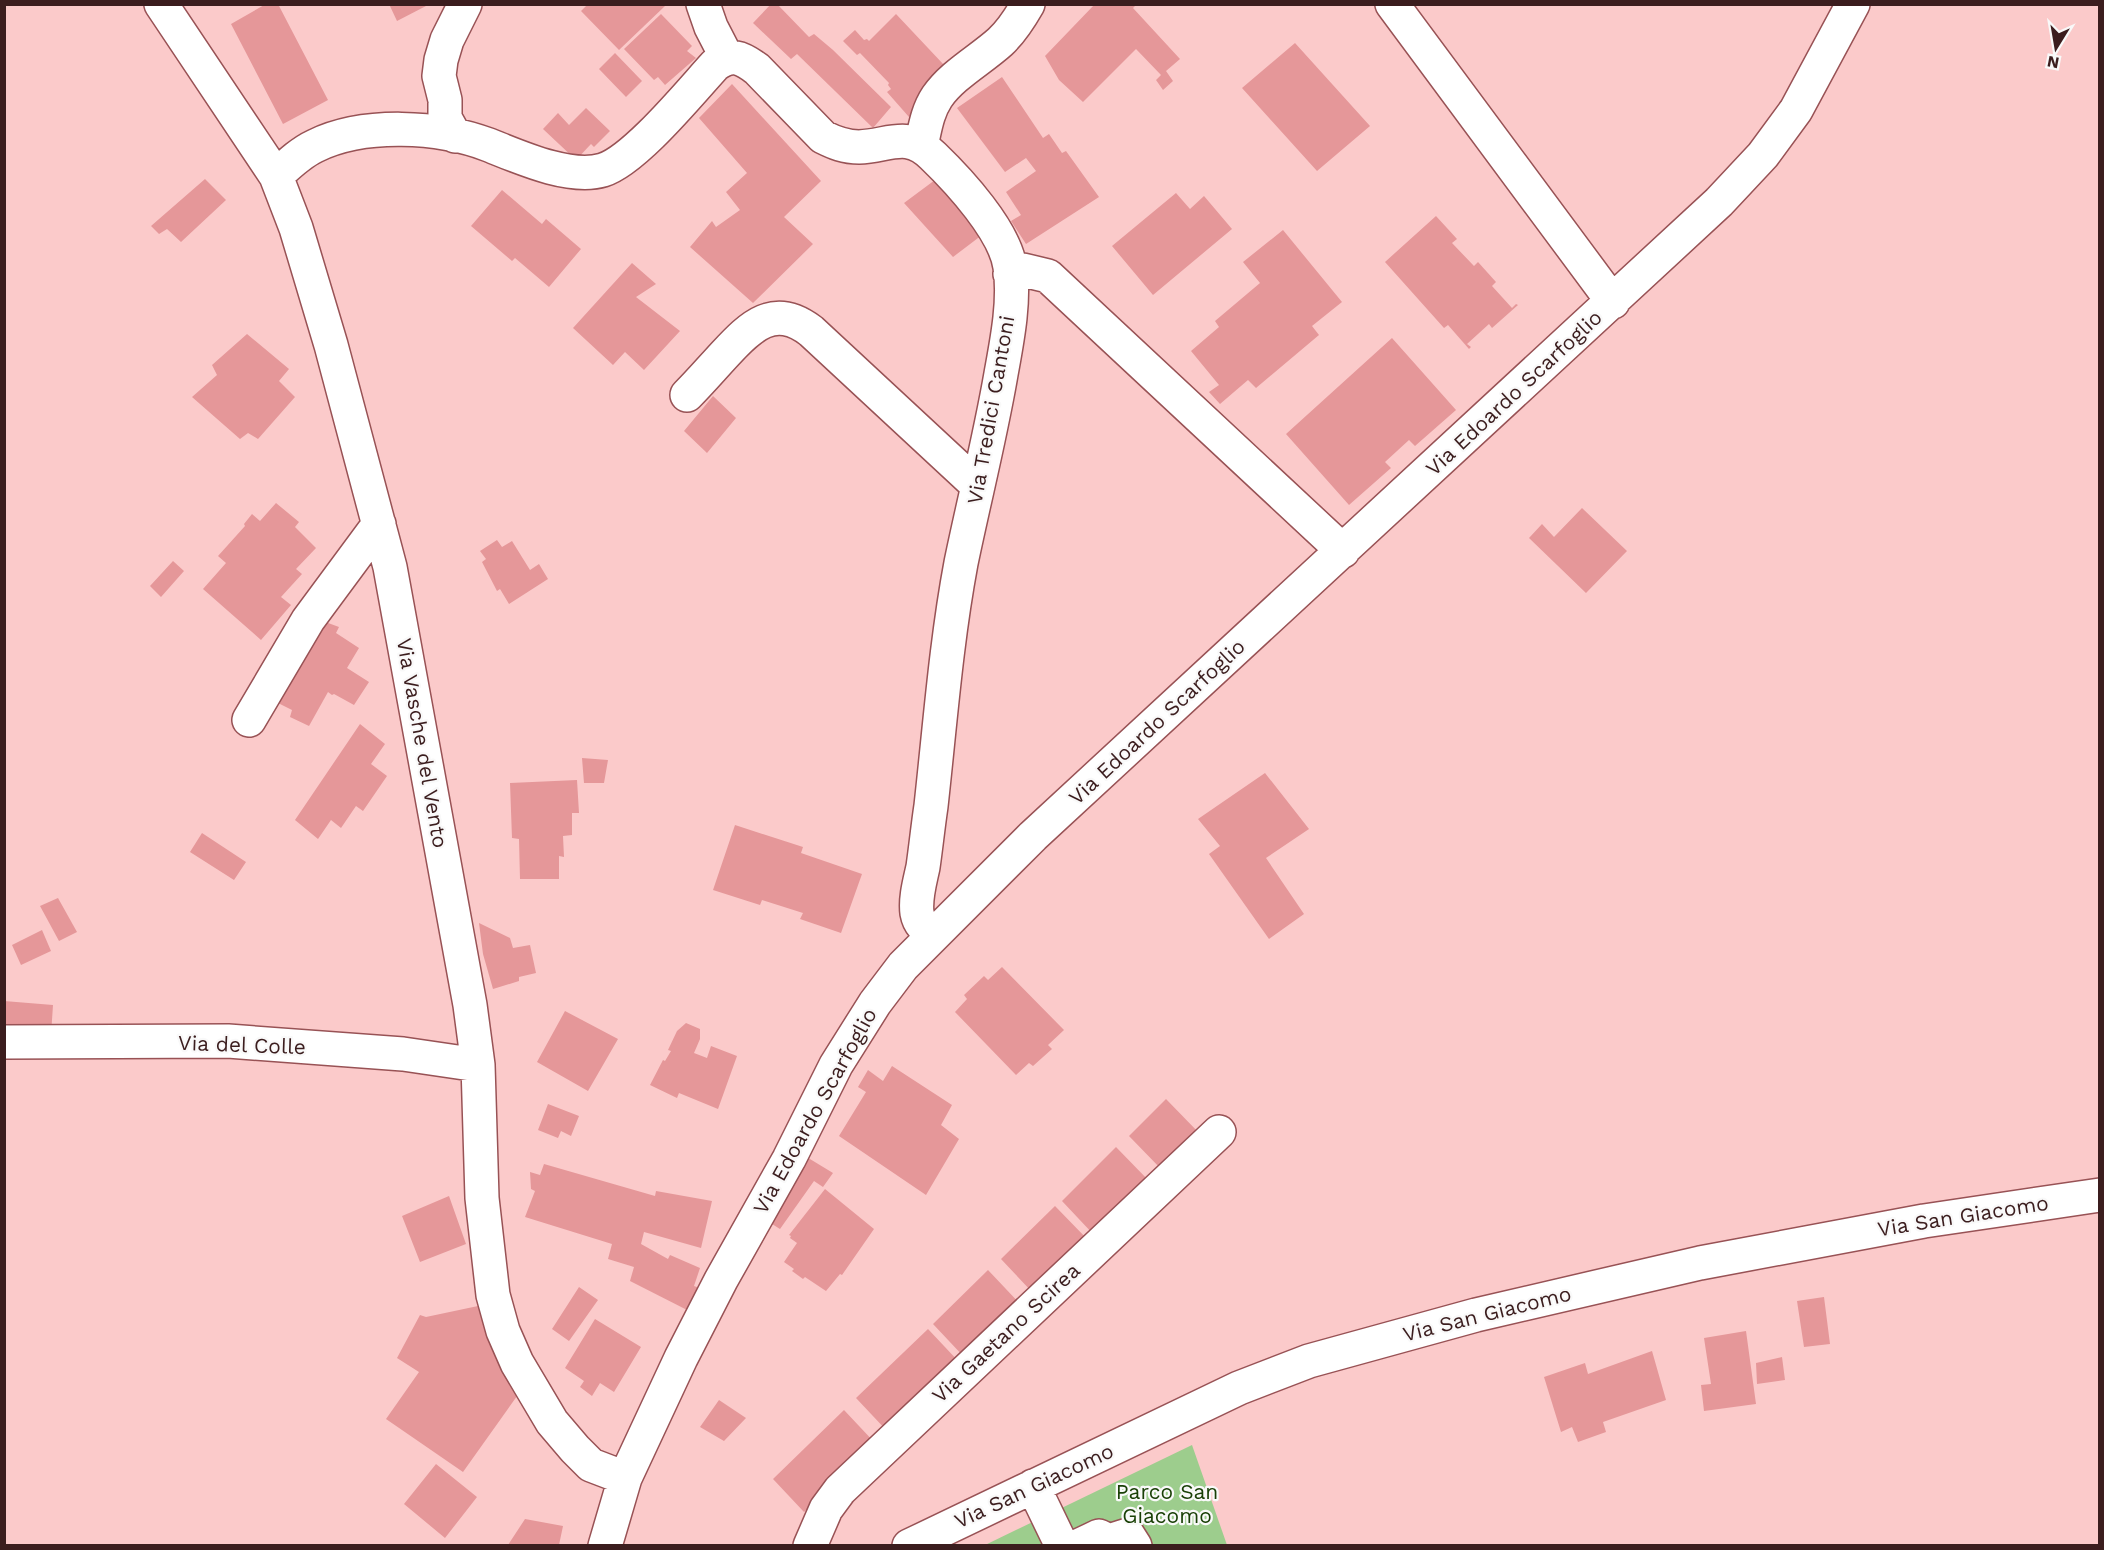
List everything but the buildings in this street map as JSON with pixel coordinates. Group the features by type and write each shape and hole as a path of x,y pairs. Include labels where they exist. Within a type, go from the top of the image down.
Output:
{"street":[{"name":"Via Vasche del Vento","path":"160,4 276,176 296,228 331,345 379,524 390,567 468,994 478,1065 482,1197 494,1295 503,1331 517,1363 552,1422 567,1440 591,1465 626,1478"},
{"path":"455,136 445,118 440,68 447,40 465,4"},
{"path":"703,4 711,27 727,58"},
{"path":"276,176 292,161 315,146 346,135 399,129 436,132 477,141 556,168 583,172 605,169 637,148 715,64 727,58 740,58 757,69 823,137 833,142 856,147 904,140 921,146 929,114 939,94 1001,41 1016,24 1028,4"},
{"path":"1392,4 1612,302"},
{"name":"Via Edoardo Scarfoglio","path":"605,1545 626,1478 691,1338 789,1159 836,1065 885,988 934,934 1033,836 1699,222 1763,155 1796,110 1846,7"},
{"name":"Via Tredici Cantoni","path":"921,146 933,155 978,205 1002,243 1011,274 1010,311 993,422 961,566 951,624 928,833 916,904 920,922 926,930 934,934"},
{"path":"1011,274 1023,270 1048,276 1343,551"},
{"path":"687,395 754,326 770,318 788,319 811,331 978,486"},
{"path":"249,720 308,620 379,524"},
{"name":"Via del Colle","path":"4,1042 228,1041 403,1054 478,1065"},
{"name":"Via Gaetano Scirea","path":"810,1545 826,1509 840,1490 1219,1132"},
{"name":"Via San Giacomo","path":"909,1545 1249,1384 1309,1361 1465,1318 1700,1263 1924,1221 2100,1195"},
{"path":"1033,1486 1062,1545"},
{"path":"1078,1545 1098,1536 1109,1540 1128,1535 1135,1545"}],"green space":[{"name":"Parco San Giacomo","path":"1192,1445 1227,1545 983,1546"}]}
